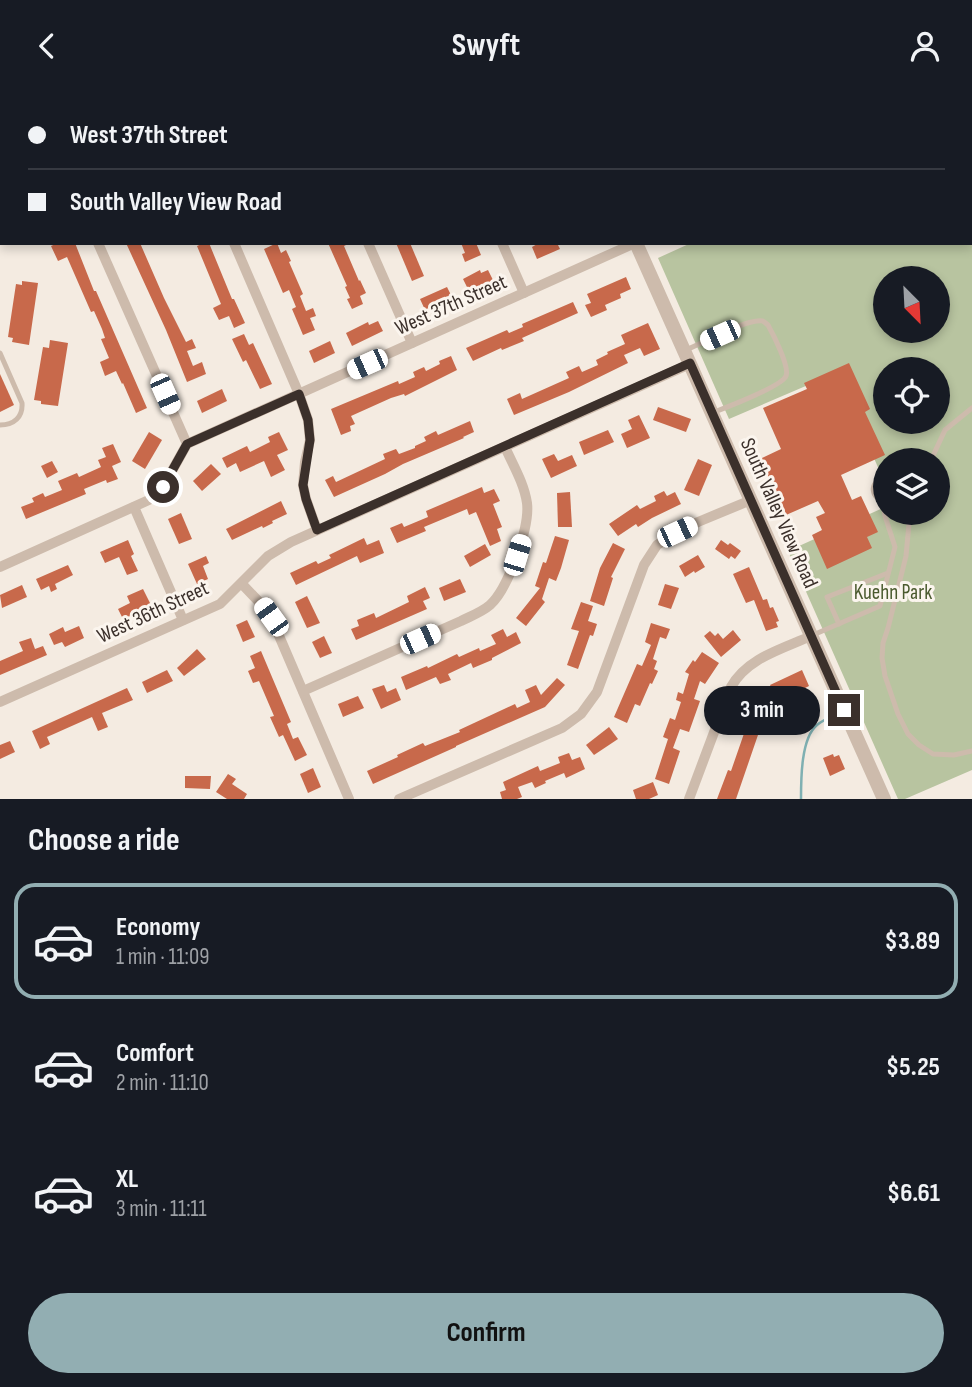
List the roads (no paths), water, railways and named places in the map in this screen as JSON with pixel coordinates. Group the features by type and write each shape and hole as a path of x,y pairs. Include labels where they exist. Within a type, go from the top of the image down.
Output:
{"street":[{"path":"0,567 158,494 187,444 99,245"},
{"path":"235,245 308,420 310,440 303,485 317,530"},
{"path":"369,245 412,344"},
{"path":"503,245 524,293"},
{"name":"West 37th Street","path":"187,444 632,245"},
{"name":"South Valley View Road","path":"637,245 884,799"},
{"name":"West 36th Street","path":"0,702 220,604 280,548 505,447 688,357"},
{"path":"303,691 461,621 491,604 506,582 526,526 527,505 522,484 505,447"},
{"path":"399,799 562,728 581,715 597,692 644,565 657,545 688,527 751,501"},
{"path":"134,507 183,620"},
{"path":"242,584 271,617 349,799"},
{"path":"688,799 736,678 757,660 811,636"}],"lane":[{"path":"688,357 744,325 758,320 768,325 785,364 786,377 772,387 712,414"},
{"path":"0,353 23,411 10,424 0,425"},
{"path":"937,448 945,430 972,408"},
{"path":"811,636 880,606 895,547 888,525"},
{"path":"909,525 906,556 883,643 885,676 903,724 919,745 933,754 954,755 972,751"},
{"path":"839,624 827,597 888,572"}],"waterway":[{"path":"801,799 803,759 808,739 817,725 841,712"}],"park label":[{"name":"Kuehn Park","path":"893,592"}]}
